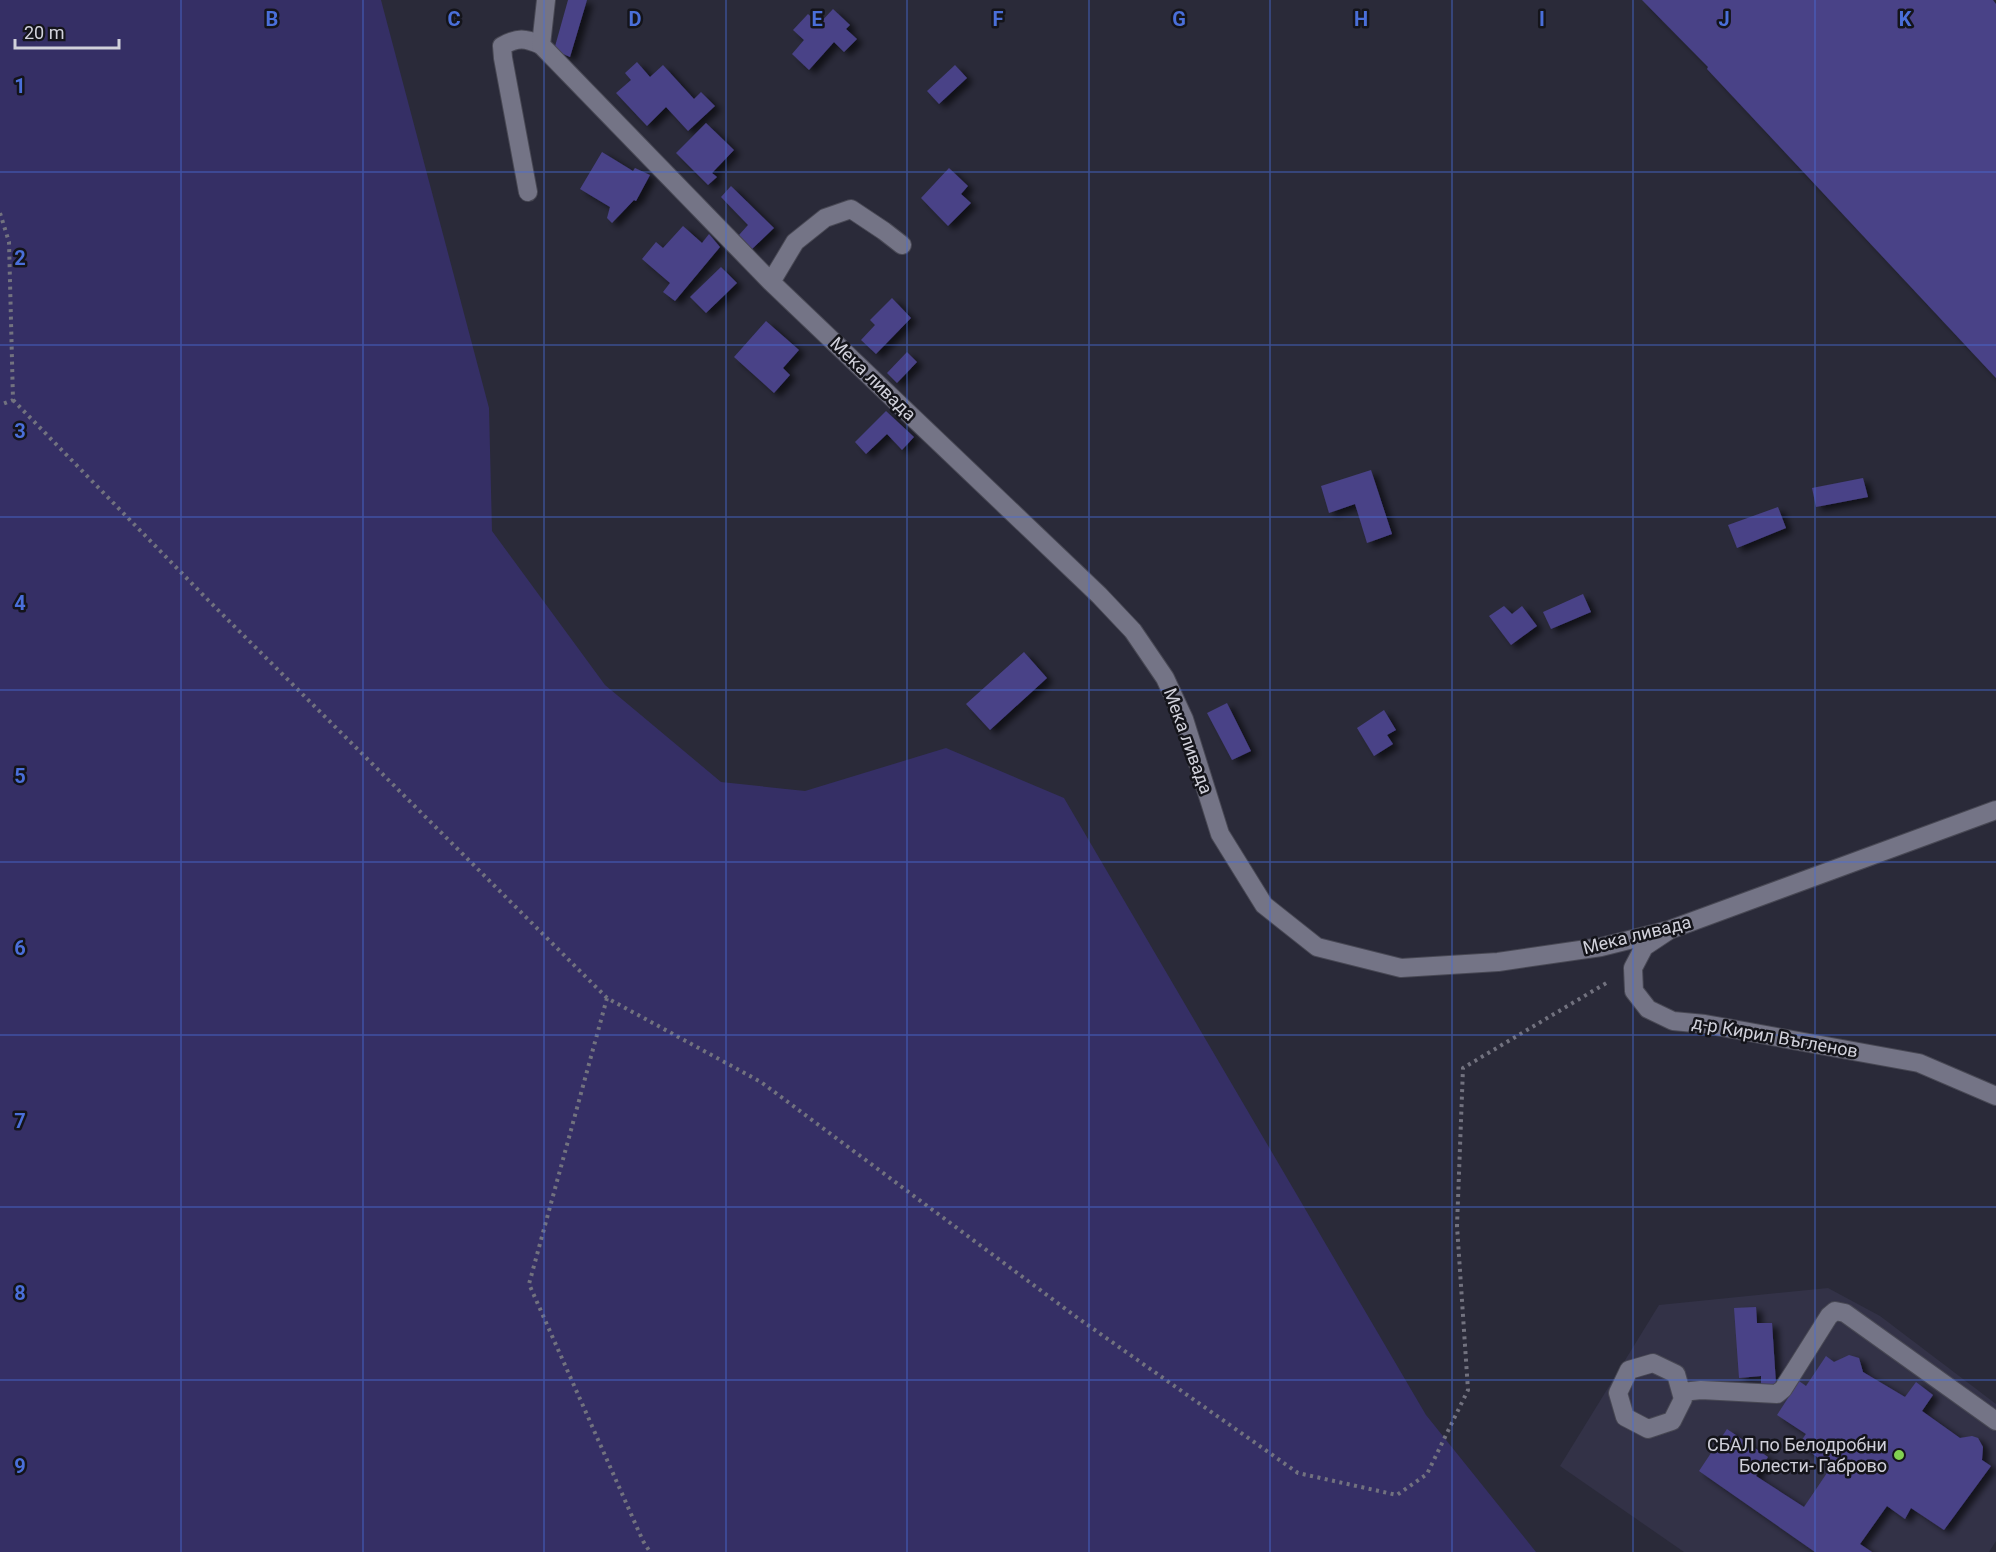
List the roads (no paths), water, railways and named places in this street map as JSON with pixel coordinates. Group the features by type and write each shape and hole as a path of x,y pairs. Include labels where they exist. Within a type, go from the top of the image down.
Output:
{"street":[{"path":"528,192 502,46 512,40 528,39 541,45 546,0"},
{"name":"Мека ливада","path":"541,45 771,282 1099,595 1133,631 1165,678 1184,719 1220,834 1264,905 1317,947 1401,968 1498,962 1601,947 1669,930 1996,810"},
{"path":"771,282 795,242 825,218 851,209 902,245"},
{"name":"д-р Кирил Въгленов","path":"1669,930 1644,947 1633,968 1634,991 1648,1009 1673,1021 1705,1024 1918,1063 1996,1096"},
{"path":"1682,1392 1701,1390 1777,1394 1783,1389 1829,1316 1835,1311 1845,1313 1996,1421"}],"place":[{"name":"СБАЛ по Белодробни Болести- Габрово","path":"1899,1455"}]}
